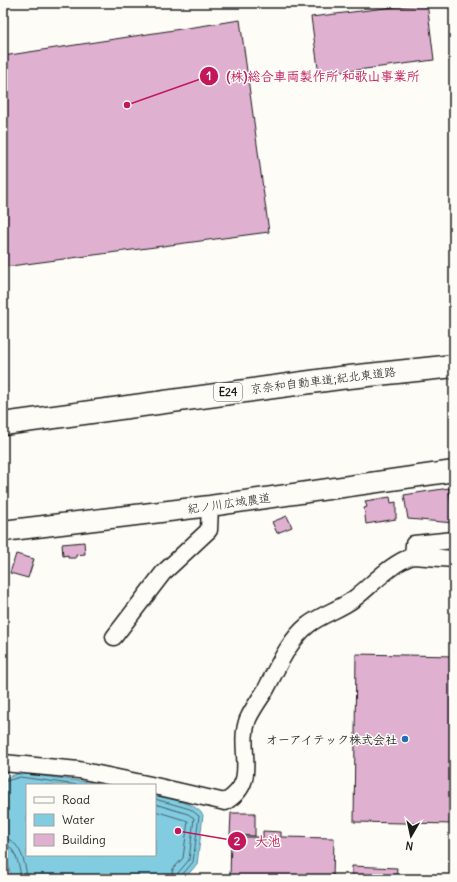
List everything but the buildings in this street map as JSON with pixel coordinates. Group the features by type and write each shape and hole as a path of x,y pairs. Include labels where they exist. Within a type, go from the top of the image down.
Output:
{"highway":[{"name":"京奈和自動車道;紀北東道路","path":"3,424 332,379 454,366"}],"street":[{"name":"紀ノ川広域農道","path":"3,531 210,506 454,471"},
{"path":"114,637 163,573 209,530 210,506"},
{"path":"413,556 414,544 454,540"},
{"path":"156,786 225,802 234,797 244,781 246,767 245,744 248,720 297,636 318,618 353,600 402,560 413,556 454,559"},
{"path":"3,763 79,770 146,784"}],"water":[{"path":"20,773 102,784 26,784 26,856 156,856 156,795 188,804 199,810 203,815 197,864 184,879 12,879 3,847 3,779"}],"place":[{"name":"(株)総合車両製作所 和歌山事業所","path":"127,105"},
{"name":"オーアイテック株式会社","path":"405,739"},
{"name":"大池","path":"178,831"}]}
